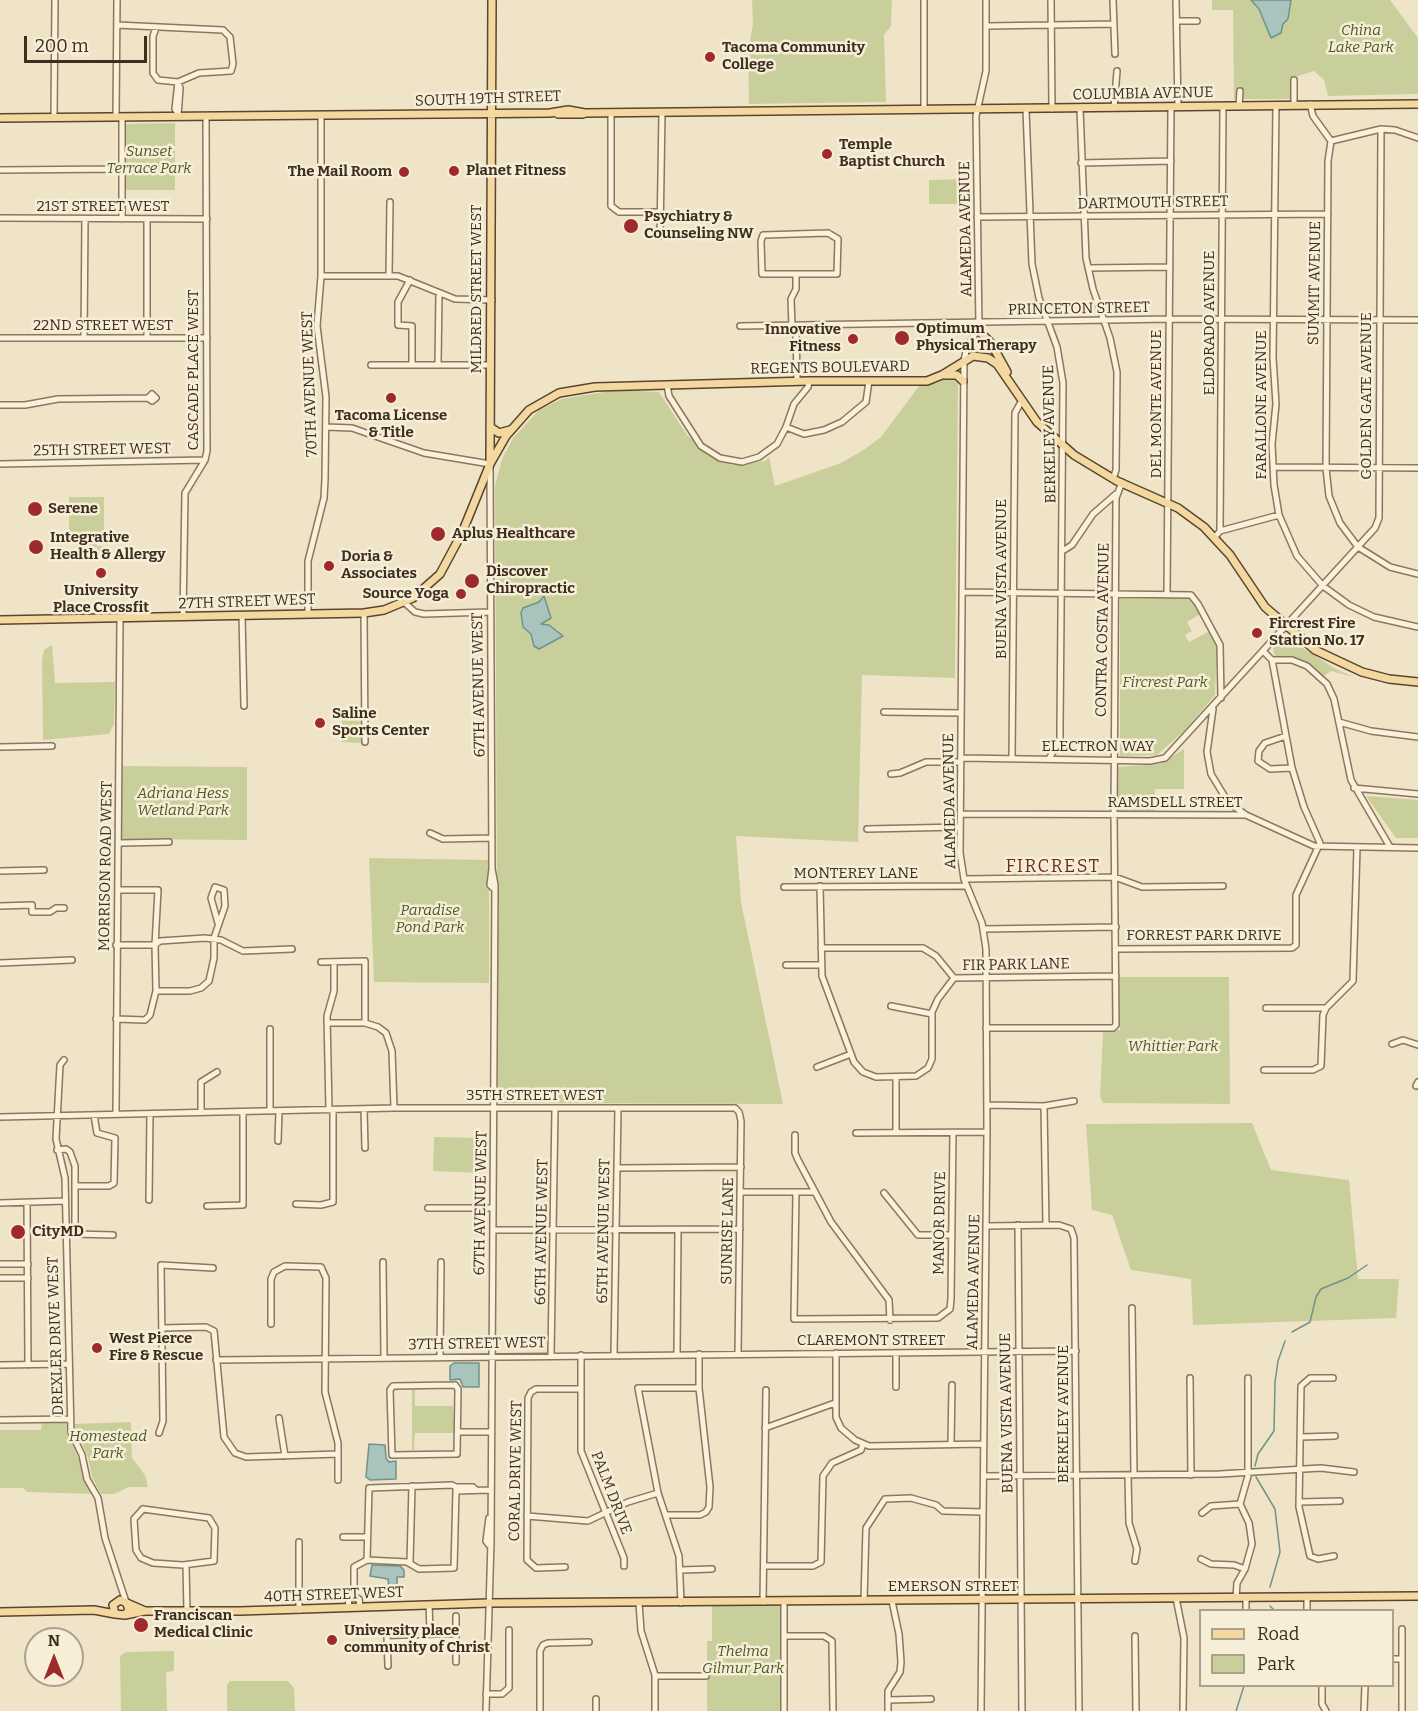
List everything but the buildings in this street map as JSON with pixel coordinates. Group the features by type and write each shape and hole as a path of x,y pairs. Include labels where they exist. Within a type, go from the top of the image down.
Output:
{"main road":[{"name":"MILDRED STREET WEST","path":"490,464 492,0"},
{"name":"COLUMBIA AVENUE","path":"977,109 1311,104"},
{"path":"1311,104 1418,104"},
{"name":"SOUTH 19TH STREET","path":"0,118 492,114 576,110 585,113 611,113 977,109"},
{"path":"979,326 999,356 1012,389"},
{"path":"964,360 973,356 991,360 1002,369 1012,389 1037,422 1064,447 1113,478 1168,503 1192,518 1215,537 1238,566 1265,608 1286,628 1315,650 1347,667 1389,679 1418,682"},
{"name":"REGENTS BOULEVARD","path":"405,603 427,587 448,562 466,526 490,464 510,430 529,410 568,390 595,387 797,381 927,381 942,375 964,360"},
{"path":"942,375 957,375 963,381"},
{"path":"490,427 499,433 510,430"},
{"name":"27TH STREET WEST","path":"0,620 364,613 405,603"},
{"name":"EMERSON STREET","path":"489,1604 1418,1596"},
{"path":"0,1612 94,1610 115,1614 116,1602 94,1610"},
{"name":"40TH STREET WEST","path":"116,1602 127,1603 145,1611"},
{"path":"125,1615 129,1610 127,1603"},
{"name":"40TH STREET WEST","path":"115,1614 125,1615 145,1611 299,1610 489,1604"}],"street":[{"path":"54,117 55,0"},
{"path":"117,0 122,219"},
{"path":"924,0 924,110"},
{"name":"ALAMEDA AVENUE","path":"981,1711 987,1226 986,978 984,929 965,886 960,814 963,381 967,348 979,326 977,109 986,71 986,0"},
{"path":"1051,0 1052,109"},
{"path":"1113,0 1115,54"},
{"name":"DEL MONTE AVENUE","path":"1167,594 1170,215 1176,0"},
{"path":"1177,21 1197,21"},
{"path":"987,26 1114,24"},
{"path":"117,25 219,29 230,37 231,70 199,73 178,82 160,81 154,77 153,36 156,28"},
{"path":"1114,108 1117,71"},
{"path":"1294,80 1294,105"},
{"path":"178,82 180,109 178,115"},
{"path":"1239,106 1240,91"},
{"path":"1311,104 1313,116 1331,141 1381,129 1395,130 1418,138"},
{"name":"FARALLONE AVENUE","path":"1276,105 1273,358 1276,404 1272,444 1279,515 1298,556 1323,586 1349,605 1374,617 1418,627"},
{"name":"ELDORADO AVENUE","path":"1221,531 1223,106"},
{"path":"1080,109 1083,216 1088,268 1110,338 1117,372 1116,470 1113,478"},
{"name":"BERKELEY AVENUE","path":"1026,110 1029,217 1034,275 1061,365 1064,550 1060,728 1059,739 1050,759"},
{"path":"660,236 662,112"},
{"path":"611,113 610,200 614,210 660,212"},
{"name":"CASCADE PLACE WEST","path":"183,617 185,493 205,460 207,445 206,116"},
{"name":"70TH AVENUE WEST","path":"308,614 308,561 325,491 326,397 317,326 321,276 321,116"},
{"name":"GOLDEN GATE AVENUE","path":"1286,628 1378,523 1381,129"},
{"name":"SUMMIT AVENUE","path":"1331,141 1328,214 1326,468 1328,490 1335,513 1358,547"},
{"path":"1081,163 1171,161"},
{"path":"0,170 121,169"},
{"path":"389,276 390,202"},
{"name":"DARTMOUTH STREET","path":"977,217 1328,214"},
{"name":"21ST STREET WEST","path":"0,218 207,219"},
{"path":"84,338 85,219"},
{"path":"147,219 147,338"},
{"path":"828,233 836,236 837,273 796,276 762,274 762,236 828,233"},
{"path":"1088,268 1170,267"},
{"path":"321,276 389,276 410,280 458,300 492,300"},
{"path":"796,276 796,289 791,299 797,381"},
{"path":"410,280 398,302 398,325 412,326 412,364"},
{"path":"438,364 439,292"},
{"name":"PRINCETON STREET","path":"740,326 979,326 1048,321 1169,319 1418,321"},
{"name":"22ND STREET WEST","path":"0,338 207,338"},
{"path":"371,365 491,365"},
{"path":"667,385 669,396 698,442 712,454 724,460 742,462 759,457 774,448 786,427 794,404 808,387 809,381"},
{"path":"786,427 804,434 824,430 842,422 864,405 870,381"},
{"path":"0,405 30,404 58,399 148,398"},
{"name":"BUENA VISTA AVENUE","path":"1012,759 1015,413 1021,402"},
{"path":"326,427 352,428 431,455 490,464"},
{"name":"25TH STREET WEST","path":"0,464 205,460"},
{"name":"67TH AVENUE WEST","path":"486,1711 494,1108 492,888 495,878 492,869 490,464"},
{"path":"1273,467 1418,468"},
{"name":"CONTRA COSTA AVENUE","path":"986,1028 1112,1028 1116,1025 1115,593 1117,494 1122,482"},
{"path":"1064,550 1072,545 1095,513 1117,494"},
{"path":"1215,537 1221,531 1279,515"},
{"path":"1358,547 1390,567 1418,574"},
{"path":"962,592 1192,596 1220,645 1221,698"},
{"path":"405,603 419,614 490,612"},
{"path":"364,613 365,742"},
{"path":"242,615 244,706"},
{"name":"MORRISON ROAD WEST","path":"116,1114 116,945 120,843 120,619"},
{"name":"ELECTRON WAY","path":"891,774 900,773 926,762 1012,759 1149,761 1165,758 1286,628"},
{"path":"1264,652 1272,660 1292,768 1304,807 1320,840 1320,846"},
{"path":"1272,660 1301,663 1323,679 1334,699 1346,762 1354,788 1390,847"},
{"path":"1213,709 1207,752 1211,774 1228,802 1246,815"},
{"path":"884,712 961,713"},
{"path":"1339,722 1371,731 1418,736"},
{"path":"1286,736 1265,743 1258,751 1258,761 1270,769 1292,768"},
{"path":"0,747 52,746"},
{"path":"1354,788 1418,795"},
{"name":"RAMSDELL STREET","path":"960,814 1246,815 1311,845 1418,848"},
{"path":"867,829 960,827"},
{"path":"430,833 443,839 492,838"},
{"path":"120,843 169,842"},
{"name":"FORREST PARK DRIVE","path":"1116,949 1294,947 1296,943 1296,895 1320,846"},
{"path":"1264,1070 1306,1070 1321,1066 1323,1015 1326,1008 1354,979 1357,848"},
{"path":"0,871 44,870"},
{"path":"964,879 1115,877 1142,887 1223,886"},
{"path":"820,886 821,965 824,981 856,1066 867,1074 896,1077 916,1076 930,1065 932,1014 938,999 954,978"},
{"name":"MONTEREY LANE","path":"784,887 965,886"},
{"path":"156,991 190,991 205,985 212,972 214,938 225,906 223,888 215,887 211,898 218,923"},
{"path":"116,1018 145,1020 149,1018 156,991 154,945 158,890 118,890"},
{"path":"0,906 32,905 32,912 50,912 56,908 64,908"},
{"path":"984,929 1116,927"},
{"path":"116,945 154,945 160,941 214,938 243,951 292,949"},
{"name":"FIR PARK LANE","path":"821,948 923,948 936,957 954,978 1116,976"},
{"path":"0,963 72,960"},
{"path":"321,962 365,961 364,1023"},
{"path":"296,1204 321,1205 333,1202 327,1023 334,991 334,962"},
{"path":"786,965 821,965"},
{"path":"891,1006 932,1014"},
{"path":"1266,1008 1326,1008"},
{"path":"327,1023 364,1023 378,1027 389,1038 394,1108"},
{"path":"270,1029 270,1111"},
{"path":"1392,1044 1403,1040 1418,1045"},
{"path":"817,1067 851,1054"},
{"name":"DREXLER DRIVE WEST","path":"64,1060 60,1065 56,1115 57,1150 64,1172 71,1432 82,1455 87,1479 98,1498 105,1538 127,1603"},
{"path":"201,1112 201,1082 217,1072"},
{"path":"896,1077 896,1132"},
{"path":"987,1105 1044,1106 1074,1101"},
{"path":"987,1226 1046,1225 1044,1106"},
{"name":"35TH STREET WEST","path":"0,1117 394,1108 618,1107 738,1110"},
{"name":"65TH AVENUE WEST","path":"614,1354 618,1107"},
{"path":"364,1109 365,1148"},
{"name":"66TH AVENUE WEST","path":"551,1355 555,1109"},
{"name":"SUNRISE LANE","path":"738,1110 741,1121 738,1354"},
{"path":"278,1141 279,1111"},
{"path":"207,1206 243,1205 243,1112"},
{"path":"149,1200 150,1114"},
{"path":"76,1186 112,1186 114,1181 115,1138 96,1133 94,1115"},
{"path":"856,1133 987,1132"},
{"name":"MANOR DRIVE","path":"890,1320 933,1319 947,1312 951,1299 953,1133"},
{"path":"795,1135 795,1153 831,1222 890,1300 890,1320 794,1319 796,1192"},
{"path":"57,1150 66,1149 70,1152 75,1166 77,1236 113,1235"},
{"path":"618,1168 741,1167"},
{"path":"740,1192 815,1192"},
{"path":"884,1193 918,1235 952,1235"},
{"path":"0,1203 64,1202"},
{"path":"27,1203 28,1365"},
{"path":"428,1208 493,1208"},
{"path":"64,1221 75,1221"},
{"name":"BUENA VISTA AVENUE","path":"1018,1225 1022,1711"},
{"name":"BERKELEY AVENUE","path":"1046,1225 1062,1225 1071,1229 1075,1254 1079,1711"},
{"path":"493,1230 740,1229"},
{"path":"677,1354 678,1230"},
{"path":"383,1262 384,1357"},
{"path":"440,1356 441,1262"},
{"path":"0,1264 28,1264"},
{"path":"159,1433 163,1421 161,1265 187,1269 213,1268"},
{"path":"271,1324 271,1279 274,1272 285,1266 318,1266 325,1271 325,1392 337,1438 338,1480"},
{"path":"0,1278 28,1278"},
{"path":"1132,1308 1129,1523 1137,1549 1135,1561"},
{"path":"162,1328 206,1327 214,1331 224,1437 228,1448 242,1456 338,1454"},
{"name":"CLAREMONT STREET","path":"738,1354 1076,1351"},
{"path":"836,1353 836,1417 841,1428 863,1444 984,1444"},
{"path":"896,1353 896,1387"},
{"path":"666,1515 700,1515 710,1506 699,1388 699,1354"},
{"name":"37TH STREET WEST","path":"216,1360 491,1355 738,1354"},
{"name":"PALM DRIVE","path":"581,1355 581,1451 624,1558 624,1566"},
{"path":"0,1365 68,1364"},
{"path":"1190,1378 1191,1474"},
{"path":"1236,1598 1237,1582 1250,1557 1252,1536 1240,1504 1248,1471 1248,1378"},
{"path":"1334,1378 1310,1378 1302,1383 1300,1471 1300,1502 1308,1554 1315,1559 1334,1556"},
{"path":"455,1385 458,1389 458,1432 458,1451 455,1455 392,1456 390,1450 392,1388 395,1386 455,1385"},
{"path":"951,1444 952,1385"},
{"path":"681,1603 681,1570 658,1493 638,1389 699,1388"},
{"name":"CORAL DRIVE WEST","path":"565,1567 531,1566 527,1560 529,1394 536,1389 581,1389"},
{"path":"763,1602 766,1390"},
{"path":"765,1428 835,1403"},
{"path":"279,1418 285,1456"},
{"path":"0,1420 70,1419"},
{"path":"458,1432 489,1432"},
{"path":"1301,1437 1335,1436"},
{"path":"764,1566 813,1566 821,1562 823,1476 832,1463 861,1450 863,1444"},
{"path":"984,1476 1191,1474 1300,1471 1321,1468 1354,1472"},
{"path":"368,1560 369,1488 412,1486 489,1490"},
{"path":"410,1562 412,1486"},
{"path":"354,1597 354,1567 368,1560 410,1562 419,1569 454,1568 456,1489"},
{"path":"527,1516 584,1521 628,1502 658,1493"},
{"path":"864,1601 866,1528 885,1499 911,1498 936,1505 943,1511 983,1512"},
{"path":"1300,1502 1340,1501"},
{"path":"1202,1513 1211,1506 1240,1504"},
{"path":"143,1509 155,1509 204,1516 212,1521 215,1527 214,1561 186,1565 153,1563 138,1556 134,1519 138,1512 143,1509"},
{"path":"343,1537 367,1537"},
{"path":"299,1542 299,1610"},
{"path":"1201,1559 1211,1564 1234,1565 1245,1569"},
{"path":"186,1565 187,1612"},
{"path":"681,1570 712,1569"},
{"name":"DREXLER DRIVE WEST","path":"116,1602 120,1583"},
{"path":"354,1597 358,1599 360,1607"},
{"path":"348,1608 349,1599 354,1597"},
{"path":"1307,1597 1307,1609"},
{"path":"1246,1598 1246,1609"},
{"path":"1176,1599 1184,1638 1184,1711"},
{"path":"888,1711 889,1689 900,1672 901,1662 899,1634 892,1601"},
{"path":"784,1602 784,1711"},
{"path":"639,1603 641,1631 655,1676 655,1711"},
{"path":"429,1605 430,1641"},
{"path":"456,1616 456,1662"},
{"path":"1402,1629 1402,1711"},
{"path":"486,1694 502,1694 509,1688 509,1630"},
{"path":"387,1635 388,1666"},
{"path":"784,1636 824,1636 832,1641 833,1711"},
{"path":"1135,1636 1136,1711"},
{"path":"387,1642 456,1640"},
{"path":"540,1711 540,1651 543,1645 548,1642 589,1642"},
{"path":"1394,1659 1402,1659"},
{"path":"655,1676 706,1676"},
{"path":"1322,1687 1322,1704 1326,1711"},
{"path":"1364,1711 1365,1687"},
{"path":"596,1699 596,1711"},
{"path":"888,1700 931,1699"}],"green space":[{"path":"752,0 892,0 891,26 884,35 886,102 749,104 748,51 753,24"},
{"name":"China Lake Park","path":"1212,0 1390,0 1418,38 1418,94 1328,96 1324,80 1314,71 1292,78 1292,99 1234,99 1233,10 1212,10"},
{"name":"Sunset Terrace Park","path":"175,123 175,190 124,190 125,124"},
{"path":"966,179 966,204 929,204 929,180"},
{"path":"951,376 958,381 955,678 862,675 858,842 736,836 741,902 783,1104 501,1103 498,1097 495,486 502,459 513,438 539,410 562,399 616,390 659,392 687,435 717,459 732,465 765,461 769,457 775,486 841,463 865,449 881,437 919,386 937,383"},
{"path":"69,497 104,497 104,536 97,537 97,546 107,547 108,554 98,555 97,547 77,547 76,538 85,537 69,536"},
{"name":"Fircrest Park","path":"1120,596 1188,597 1200,614 1187,622 1192,631 1185,635 1189,642 1210,631 1217,648 1215,695 1184,731 1157,755 1120,756"},
{"path":"1284,636 1334,668 1353,677 1331,671 1324,676 1303,661 1275,656 1273,649"},
{"path":"52,645 55,683 115,682 114,724 109,734 43,740 42,660 44,650"},
{"path":"342,720 362,720 361,743 342,742"},
{"path":"1184,749 1184,789 1155,789 1155,812 1118,812 1118,767 1160,764"},
{"name":"Adriana Hess Wetland Park","path":"120,766 247,767 247,840 120,839"},
{"path":"1366,796 1418,800 1418,838 1396,838"},
{"name":"Paradise Pond Park","path":"369,858 489,860 489,983 374,982"},
{"name":"Whittier Park","path":"1118,977 1229,977 1230,1104 1103,1103 1100,1097 1103,1031 1120,1030"},
{"path":"1252,1123 1271,1170 1349,1180 1358,1279 1399,1279 1396,1318 1193,1325 1191,1279 1131,1270 1112,1215 1092,1210 1086,1124"},
{"path":"434,1137 482,1138 481,1173 433,1171"},
{"path":"412,1390 415,1390 415,1406 453,1406 454,1424 453,1433 415,1433 414,1450 412,1450"},
{"name":"Homestead Park","path":"131,1422 132,1458 145,1475 148,1487 129,1487 114,1494 101,1494 92,1477 88,1457 74,1424"},
{"name":"Homestead Park","path":"42,1423 66,1423 67,1433 79,1460 84,1481 94,1494 27,1492 23,1488 0,1488 0,1430 41,1430"},
{"name":"Thelma Gilmur Park","path":"712,1605 779,1605 782,1607 781,1711 707,1711 707,1641 712,1641"},
{"path":"174,1651 174,1671 166,1672 167,1711 121,1711 120,1656 126,1652"},
{"path":"230,1681 288,1681 294,1688 295,1711 227,1711 227,1685"}],"water":[{"path":"1251,0 1291,0 1288,19 1283,24 1281,33 1271,38 1259,9"},
{"path":"544,596 551,618 541,624 549,625 563,636 539,649 534,646 531,634 523,627 521,613 523,608 539,602"},
{"path":"454,1363 479,1363 479,1387 463,1387 460,1379 450,1380 450,1366"},
{"path":"369,1444 385,1445 386,1458 389,1462 396,1461 396,1479 370,1480 366,1477"},
{"path":"372,1565 400,1566 404,1570 404,1577 397,1577 397,1587 389,1589 388,1579 370,1576"}],"waterway":[{"path":"1292,1332 1310,1322 1316,1297 1321,1289 1348,1278 1367,1265"},
{"path":"1255,1466 1258,1454 1274,1431 1275,1382 1278,1361 1285,1341"},
{"path":"1256,1477 1275,1509 1280,1552 1270,1587"},
{"path":"1270,1606 1273,1609"},
{"path":"1236,1711 1244,1687"}],"place":[{"name":"Tacoma Community College","path":"710,57"},
{"name":"Temple Baptist Church","path":"827,154"},
{"name":"Planet Fitness","path":"454,171"},
{"name":"The Mail Room","path":"404,172"},
{"name":"Psychiatry & Counseling NW","path":"631,226"},
{"name":"Optimum Physical Therapy","path":"902,338"},
{"name":"Innovative Fitness","path":"853,339"},
{"name":"Tacoma License & Title","path":"391,398"},
{"name":"Serene","path":"35,509"},
{"name":"Aplus Healthcare","path":"438,534"},
{"name":"Integrative Health & Allergy","path":"36,547"},
{"name":"Doria & Associates","path":"329,566"},
{"name":"University Place Crossfit","path":"101,573"},
{"name":"Discover Chiropractic","path":"472,581"},
{"name":"Source Yoga","path":"461,594"},
{"name":"Fircrest Fire Station No. 17","path":"1257,633"},
{"name":"Saline Sports Center","path":"320,723"},
{"name":"CityMD","path":"18,1232"},
{"name":"West Pierce Fire & Rescue","path":"97,1348"},
{"name":"Franciscan Medical Clinic","path":"141,1625"},
{"name":"University place community of Christ","path":"332,1640"}],"district":[{"name":"FIRCREST","path":"1053,867"}]}
